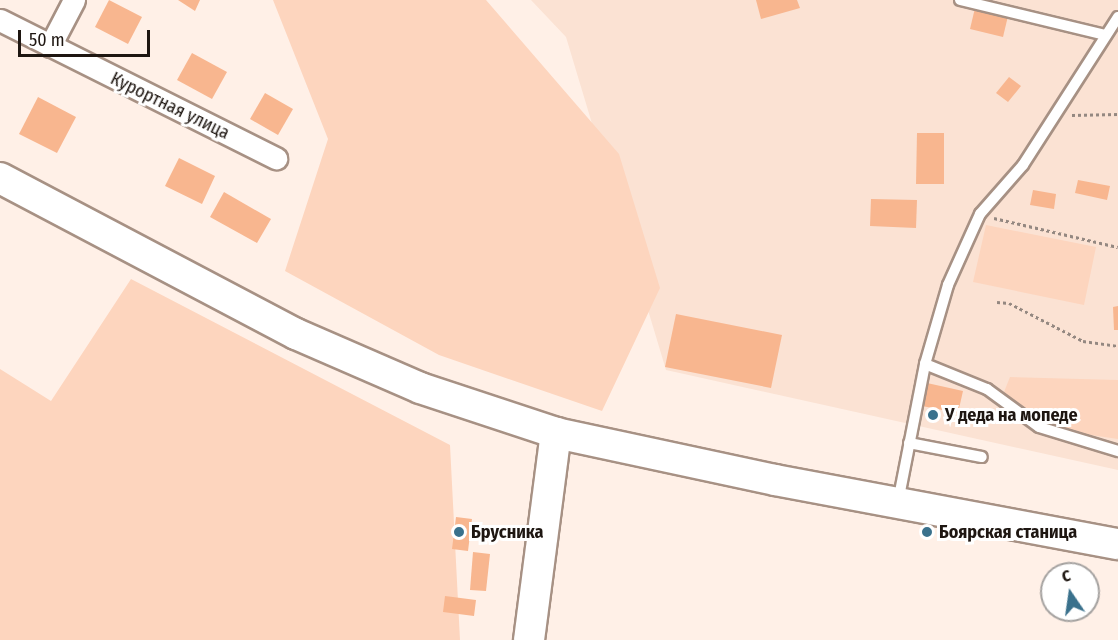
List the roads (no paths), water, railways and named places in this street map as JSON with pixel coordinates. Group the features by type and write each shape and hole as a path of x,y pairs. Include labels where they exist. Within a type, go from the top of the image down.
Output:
{"main road":[{"path":"0,178 296,334 420,388 556,433 898,503 1118,543"},
{"path":"529,640 556,433"}],"street":[{"path":"50,46 74,0"},
{"name":"Курортная улица","path":"0,20 276,158"}],"lane":[{"path":"960,0 1106,35"},
{"path":"898,503 925,364 948,285 980,214 1023,165 1118,17"},
{"path":"925,364 987,389 1040,428 1118,451"},
{"path":"909,443 982,457"}],"place":[{"name":"У деда на мопеде","path":"933,415"},
{"name":"Брусника","path":"459,532"},
{"name":"Боярская станица","path":"927,532"}]}
